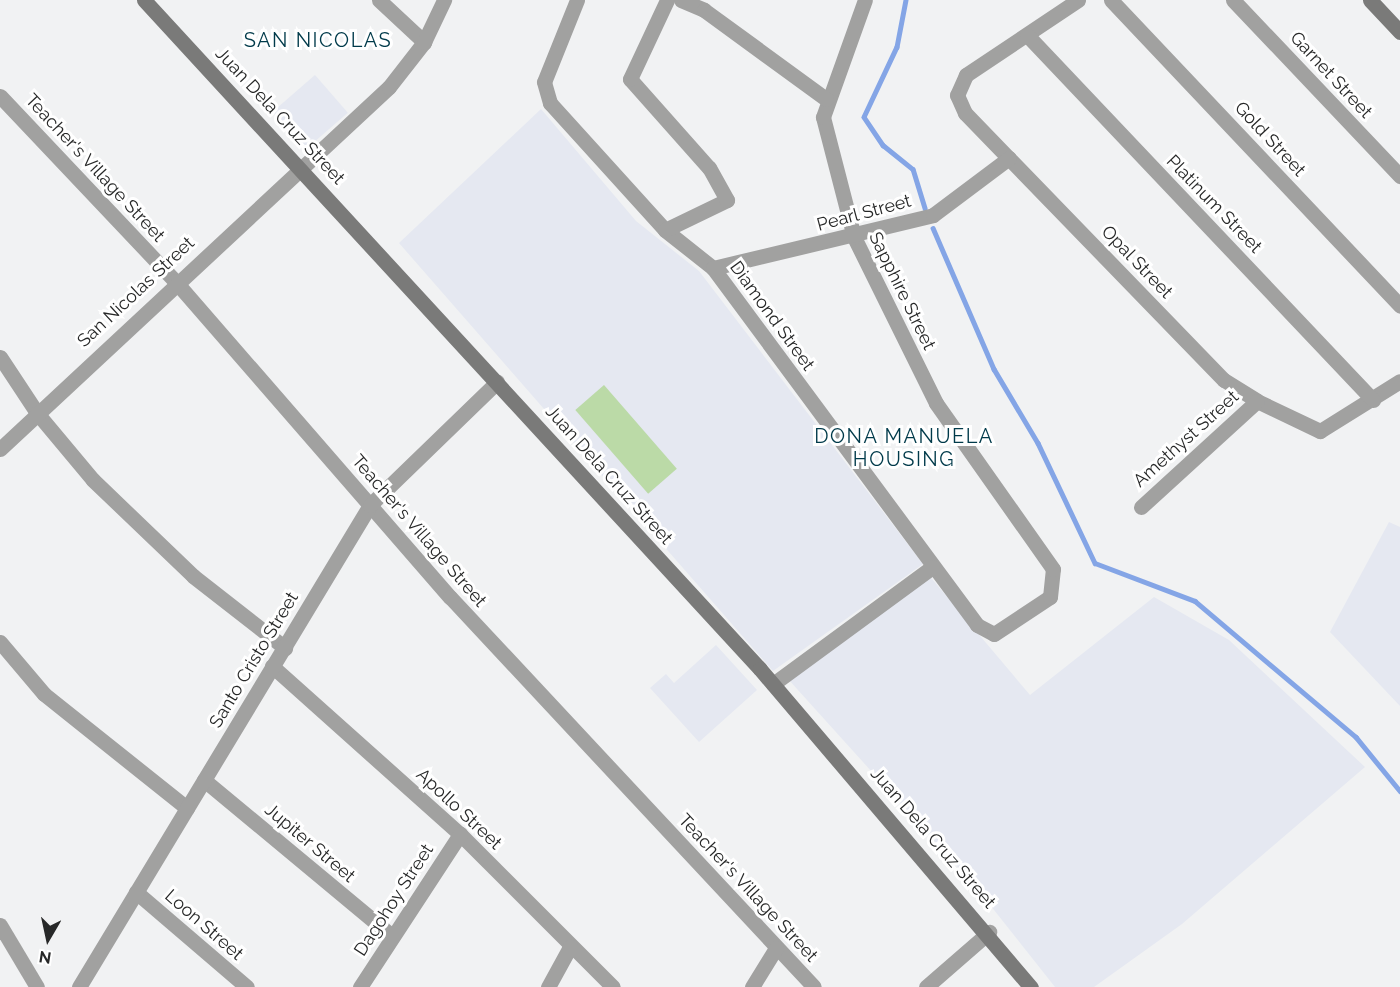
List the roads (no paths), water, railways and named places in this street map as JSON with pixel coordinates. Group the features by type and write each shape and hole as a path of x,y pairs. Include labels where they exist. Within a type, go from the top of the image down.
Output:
{"street":[{"name":"Juan Dela Cruz Street","path":"144,0 302,167 772,684 988,932 1031,987"},
{"path":"379,0 424,42"},
{"name":"San Nicolas Street","path":"0,449 175,281 389,87 424,42 444,0"},
{"name":"Diamond Street","path":"577,0 544,82 545,94 665,230 712,268 932,567 984,633"},
{"path":"665,230 727,200 709,168 630,80 667,0"},
{"path":"681,0 704,10 826,99"},
{"name":"Sapphire Street","path":"865,0 826,99 823,135 854,237 936,402 1053,569 1050,597 1003,632 984,633"},
{"path":"1027,35 1078,0"},
{"name":"Gold Street","path":"1111,0 1400,306"},
{"name":"Garnet Street","path":"1233,0 1400,176"},
{"path":"1370,0 1400,32"},
{"name":"Opal Street","path":"1027,35 966,75 957,95 965,113 1224,380 1257,401 1312,430 1327,429 1373,400"},
{"name":"Platinum Street","path":"1027,35 1373,400"},
{"name":"Teacher's Village Street","path":"2,104 175,281 370,505 814,987"},
{"name":"Pearl Street","path":"712,268 854,237 933,215 1009,158"},
{"path":"0,357 37,412 151,537 285,648"},
{"path":"1373,400 1400,381"},
{"name":"Santo Cristo Street","path":"79,987 370,505 497,382"},
{"name":"Amethyst Street","path":"1141,507 1257,401"},
{"path":"772,684 932,567"},
{"path":"0,642 44,694 187,808"},
{"name":"Apollo Street","path":"272,666 460,834 570,947 613,987"},
{"name":"Jupiter Street","path":"204,780 392,936"},
{"name":"Dagohoy Street","path":"360,987 460,834"},
{"name":"Loon Street","path":"136,892 247,987"},
{"path":"0,925 37,987"},
{"path":"926,987 988,932"},
{"path":"548,987 570,947"},
{"path":"752,987 776,948"}],"waterway":[{"path":"906,0 897,47 864,117 883,145 913,169 925,208"},
{"path":"933,228 994,369 1038,443 1095,563 1195,601 1356,737 1400,791"}],"district":[{"name":"SAN NICOLAS","path":"318,40"},
{"name":"DONA MANUELA HOUSING","path":"904,448"}]}
